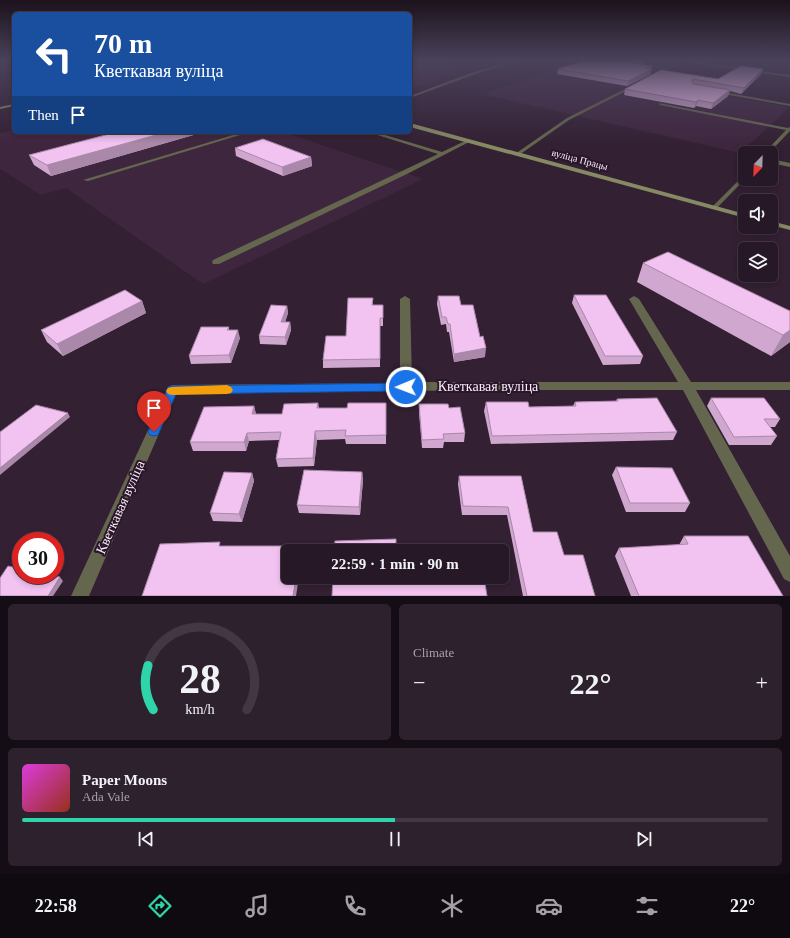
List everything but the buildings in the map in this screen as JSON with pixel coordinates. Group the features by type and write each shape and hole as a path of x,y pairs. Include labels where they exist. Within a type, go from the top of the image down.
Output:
{"street":[{"path":"0,108 12,105"},
{"name":"вуліца Працы","path":"412,126 738,214"},
{"path":"778,225 790,228"},
{"path":"405,299 406,387"},
{"path":"634,299 687,386 790,573"},
{"name":"Кветкавая вуліца","path":"80,596 172,390 406,387 790,386"}],"lane":[{"path":"412,96 432,89"},
{"path":"518,154 574,115 628,89"},
{"path":"711,91 790,105"},
{"path":"660,104 789,129"},
{"path":"773,146 789,129"},
{"path":"86,180 241,134"},
{"path":"377,134 442,154"},
{"path":"216,262 406,173 469,141"},
{"path":"778,162 790,165"},
{"path":"715,207 738,183"}],"shaded area":[{"path":"498,89 708,89 703,92 790,107 748,146 738,146 738,153 490,96 486,93"},
{"path":"12,130 12,134 289,134 423,179 203,284 66,188 41,195 0,169 0,133"}],"slow traffic":[{"path":"172,391 227,390"}],"route":[{"path":"154,432 172,390 406,387"}]}
